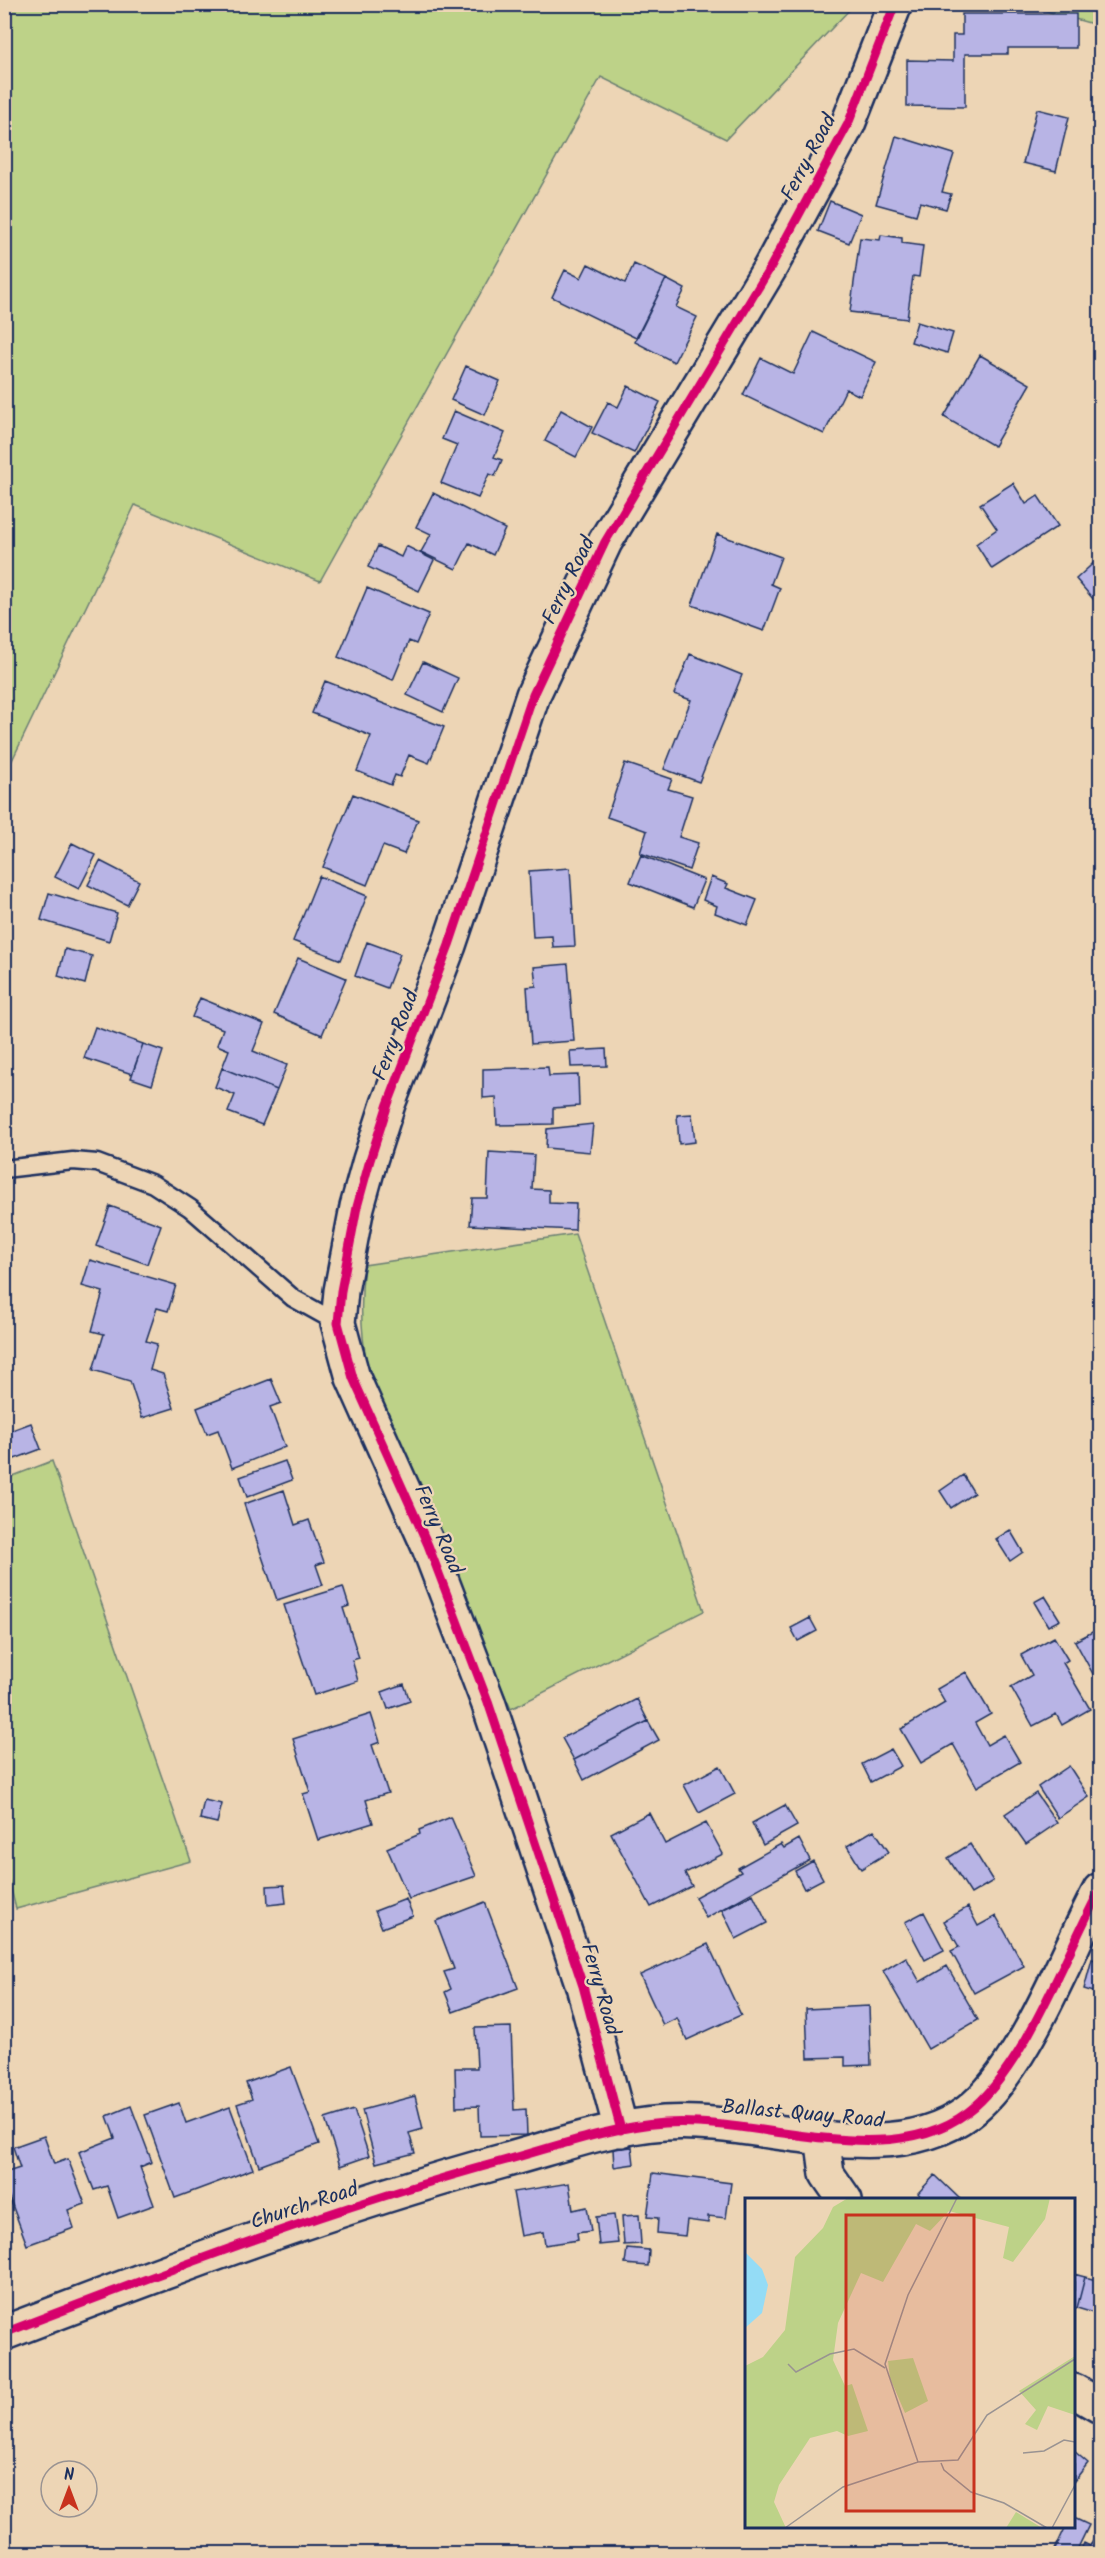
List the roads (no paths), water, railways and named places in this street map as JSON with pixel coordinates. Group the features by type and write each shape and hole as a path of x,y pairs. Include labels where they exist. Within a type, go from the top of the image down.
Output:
{"street":[{"name":"Ferry Road","path":"621,2130 583,1986 488,1702 428,1545 353,1378 338,1323 357,1207 370,1160 388,1104 449,945 533,695 605,542 770,268 848,124 895,4"},
{"name":"Ballast Quay Road","path":"621,2130 663,2123 709,2122 862,2140 902,2138 938,2129 969,2112 995,2085 1022,2045 1101,1890"},
{"name":"Church Road","path":"4,2333 224,2251 457,2174 621,2130"},
{"path":"822,2136 827,2174 844,2198"},
{"path":"1075,2392 1101,2406"}],"lane":[{"path":"4,1169 73,1161 97,1163 153,1184 190,1208 293,1298 338,1323"}]}
